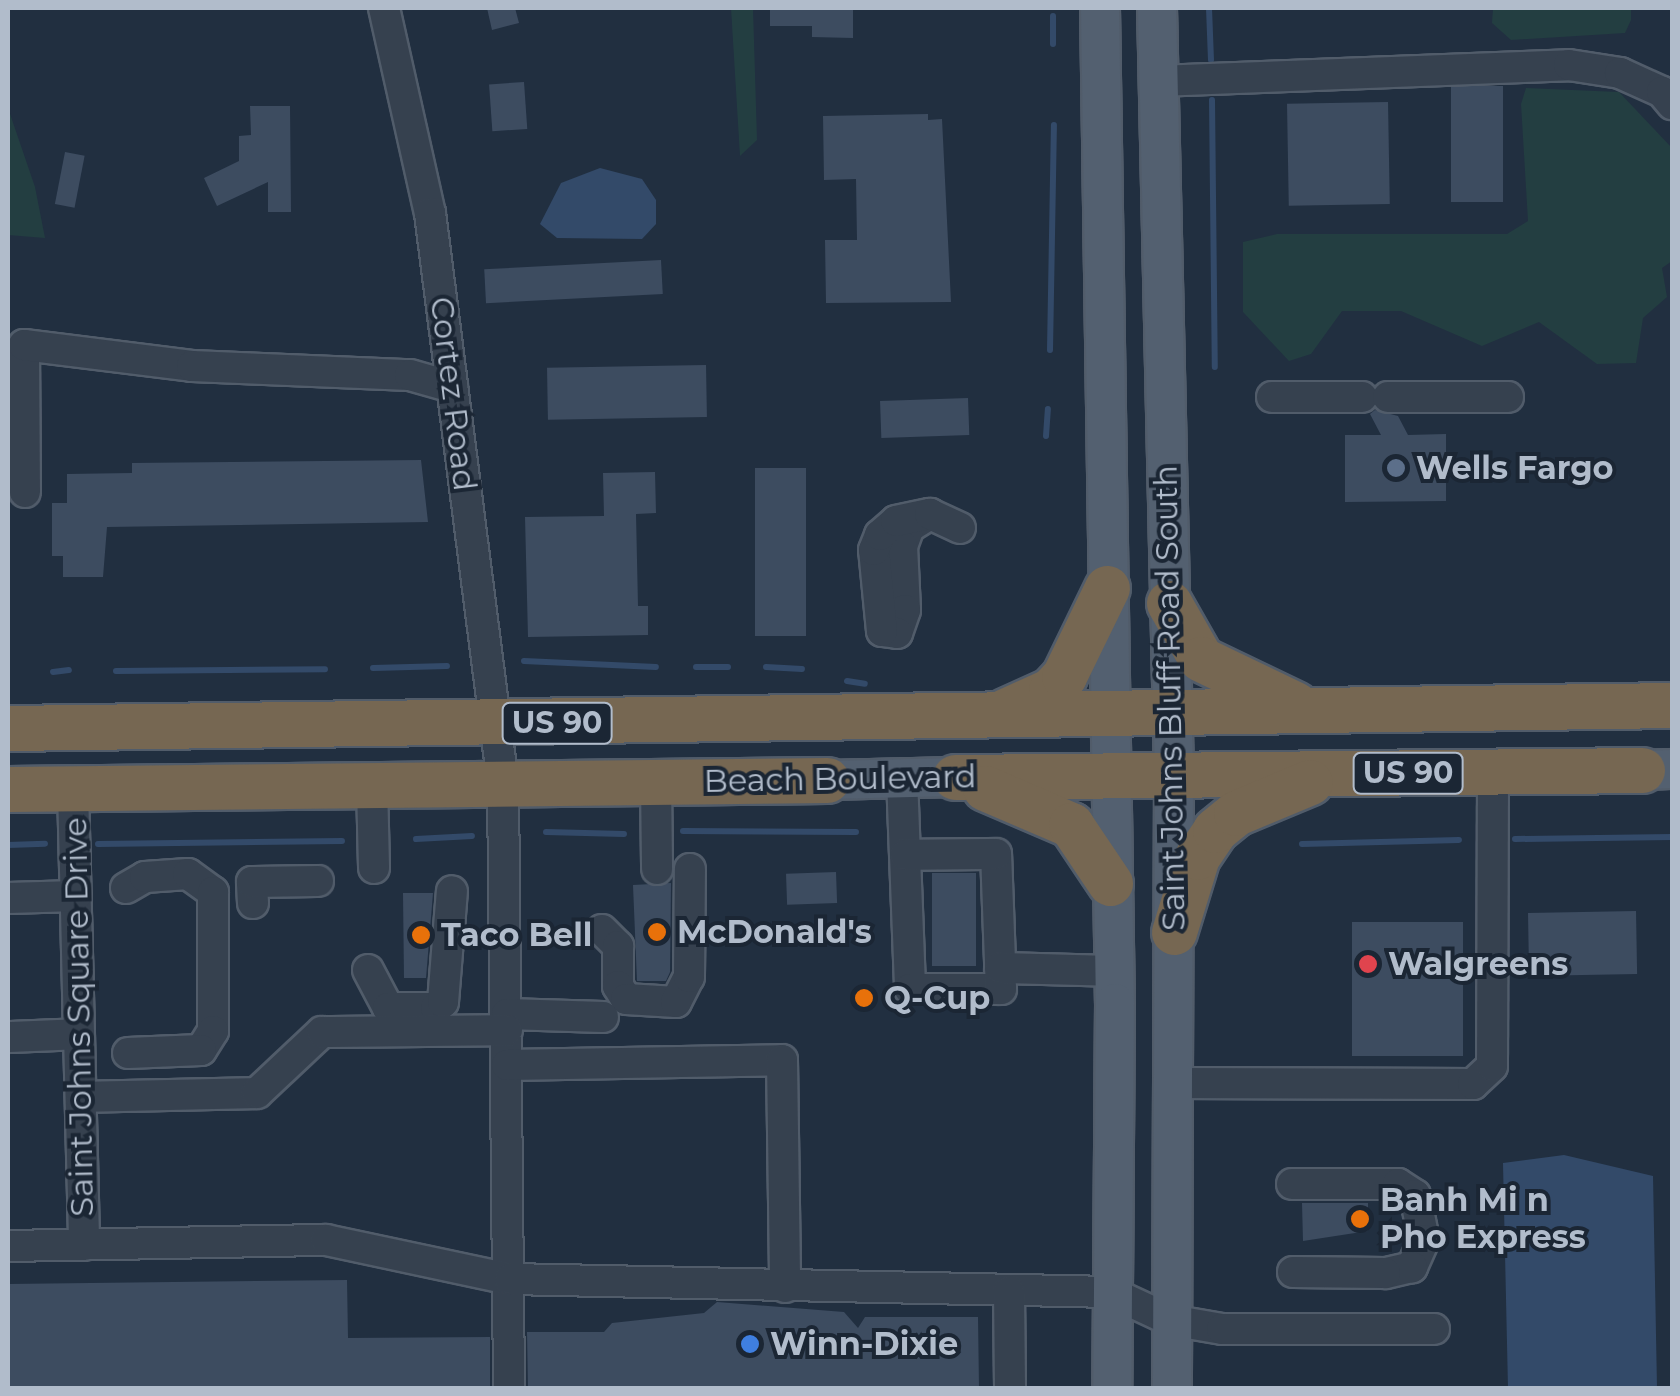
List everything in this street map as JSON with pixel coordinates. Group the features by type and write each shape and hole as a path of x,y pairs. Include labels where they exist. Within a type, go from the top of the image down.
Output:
{"highway":[{"path":"994,716 1051,690 1064,676 1107,588"},
{"path":"1169,604 1201,658 1311,711"},
{"name":"US 90","path":"8,728 1672,705"},
{"name":"Beach Boulevard","path":"955,778 1657,770"},
{"path":"1174,932 1197,857 1214,830 1236,812 1330,774"},
{"path":"955,778 1071,825 1110,883"},
{"name":"Beach Boulevard","path":"8,789 827,780"}],"main road":[{"name":"Saint Johns Bluff Road South","path":"1100,8 1107,714 1114,971 1112,1388"},
{"name":"Saint Johns Bluff Road South","path":"1157,8 1174,775 1172,1388"},
{"name":"Beach Boulevard","path":"827,780 955,778"}],"street":[{"name":"Cortez Road","path":"384,8 430,213 503,784 509,1388"},
{"path":"1158,82 1570,66 1620,73 1662,92 1672,104"},
{"path":"26,492 16,342 192,366 410,375 452,387"},
{"path":"1272,397 1508,396"},
{"path":"897,633 882,631 875,612 874,550 896,521 930,514 960,528"},
{"path":"1172,1083 1473,1084 1492,1066 1494,772"},
{"path":"902,778 910,989 1001,988 996,854 905,854"},
{"path":"656,782 657,869"},
{"path":"372,785 374,868"},
{"name":"Saint Johns Square Drive","path":"73,788 84,1246"},
{"path":"602,930 618,946 618,986 626,1000 676,1002 689,977 690,869"},
{"path":"126,888 145,877 188,874 214,892 214,1030 201,1050 128,1053"},
{"path":"253,903 252,882 318,881"},
{"path":"368,970 388,1008 436,1008 443,1002 452,892"},
{"path":"8,898 76,896"},
{"path":"1000,968 1114,971"},
{"path":"81,1097 257,1092 322,1032 603,1017"},
{"path":"8,1038 79,1034"},
{"path":"507,1065 782,1060 785,1288"},
{"path":"1292,1184 1398,1184 1416,1195 1424,1240 1412,1267 1385,1273 1293,1272"},
{"path":"8,1246 326,1240 510,1279 785,1288 1110,1292 1170,1320 1222,1329 1434,1329"},
{"path":"1009,1291 1010,1388"}],"green space":[{"path":"731,8 753,8 757,140 740,156"},
{"path":"1493,8 1631,8 1631,20 1625,33 1511,40 1492,23"},
{"path":"1526,88 1619,92 1672,148 1672,261 1662,268 1667,297 1643,318 1636,363 1597,364 1539,322 1482,346 1401,311 1342,311 1311,354 1289,361 1243,312 1243,242 1277,234 1507,234 1528,221 1521,104"},
{"path":"8,108 35,187 45,238 8,235"}],"water":[{"path":"600,168 642,179 656,200 656,224 642,239 557,238 540,224 561,183"},
{"path":"1564,1155 1653,1176 1657,1388 1508,1388 1503,1163"}],"building":[{"path":"487,8 515,8 519,23 492,30"},
{"path":"770,8 853,8 853,38 812,37 812,26 770,26"},
{"path":"524,82 527,129 492,131 489,84"},
{"path":"1451,86 1503,86 1503,202 1451,202"},
{"path":"1388,102 1390,204 1289,206 1287,104"},
{"path":"250,106 290,106 291,212 268,212 268,182 217,206 204,178 239,161 239,136 251,135"},
{"path":"928,114 928,120 942,119 951,302 826,303 825,240 857,240 856,179 824,180 823,116"},
{"path":"65,152 85,156 75,208 55,204"},
{"path":"661,260 663,294 486,303 484,269"},
{"path":"706,365 707,417 548,420 547,368"},
{"path":"968,398 969,435 881,438 880,401"},
{"name":"Wells Fargo","path":"1375,410 1398,416 1408,435 1446,434 1446,501 1345,502 1345,435 1381,435 1370,414"},
{"path":"421,460 428,522 107,527 103,577 63,577 63,556 52,556 52,503 67,503 67,474 132,473 132,463"},
{"path":"755,468 806,468 806,636 755,636"},
{"path":"655,472 656,513 636,514 638,606 648,606 648,635 528,637 525,517 604,516 603,473"},
{"path":"836,872 837,903 787,905 786,874"},
{"path":"932,873 976,873 976,966 932,966"},
{"name":"McDonald's","path":"671,883 670,972 666,981 637,981 633,885"},
{"name":"Taco Bell","path":"403,893 433,893 426,978 404,978"},
{"path":"1636,911 1637,974 1529,976 1528,913"},
{"path":"1352,922 1463,922 1463,1056 1352,1056"},
{"path":"1302,1203 1368,1203 1368,1231 1303,1241"},
{"path":"347,1280 348,1338 490,1337 490,1388 8,1388 8,1284"},
{"path":"717,1302 844,1312 858,1328 865,1317 978,1317 979,1388 528,1388 527,1332 604,1332 612,1323 704,1313"}],"waterway":[{"path":"1209,8 1211,60"},
{"path":"1053,16 1053,44"},
{"path":"1212,100 1215,367"},
{"path":"1050,350 1054,125"},
{"path":"1046,436 1048,409"},
{"path":"524,661 656,667"},
{"path":"373,668 447,666"},
{"path":"696,667 728,667"},
{"path":"766,667 802,669"},
{"path":"116,671 325,669"},
{"path":"53,672 69,670"},
{"path":"847,681 865,684"},
{"path":"683,831 856,832"},
{"path":"546,832 624,834"},
{"path":"416,839 472,836"},
{"path":"1515,839 1672,837"},
{"path":"1302,844 1459,840"},
{"path":"98,844 342,841"},
{"path":"8,845 45,844"}],"place":[{"name":"Wells Fargo","path":"1396,468"},
{"name":"McDonald's","path":"657,932"},
{"name":"Taco Bell","path":"421,935"},
{"name":"Walgreens","path":"1368,964"},
{"name":"Q-Cup","path":"864,998"},
{"name":"Banh Mi n Pho Express","path":"1360,1219"},
{"name":"Winn-Dixie","path":"750,1344"}]}
